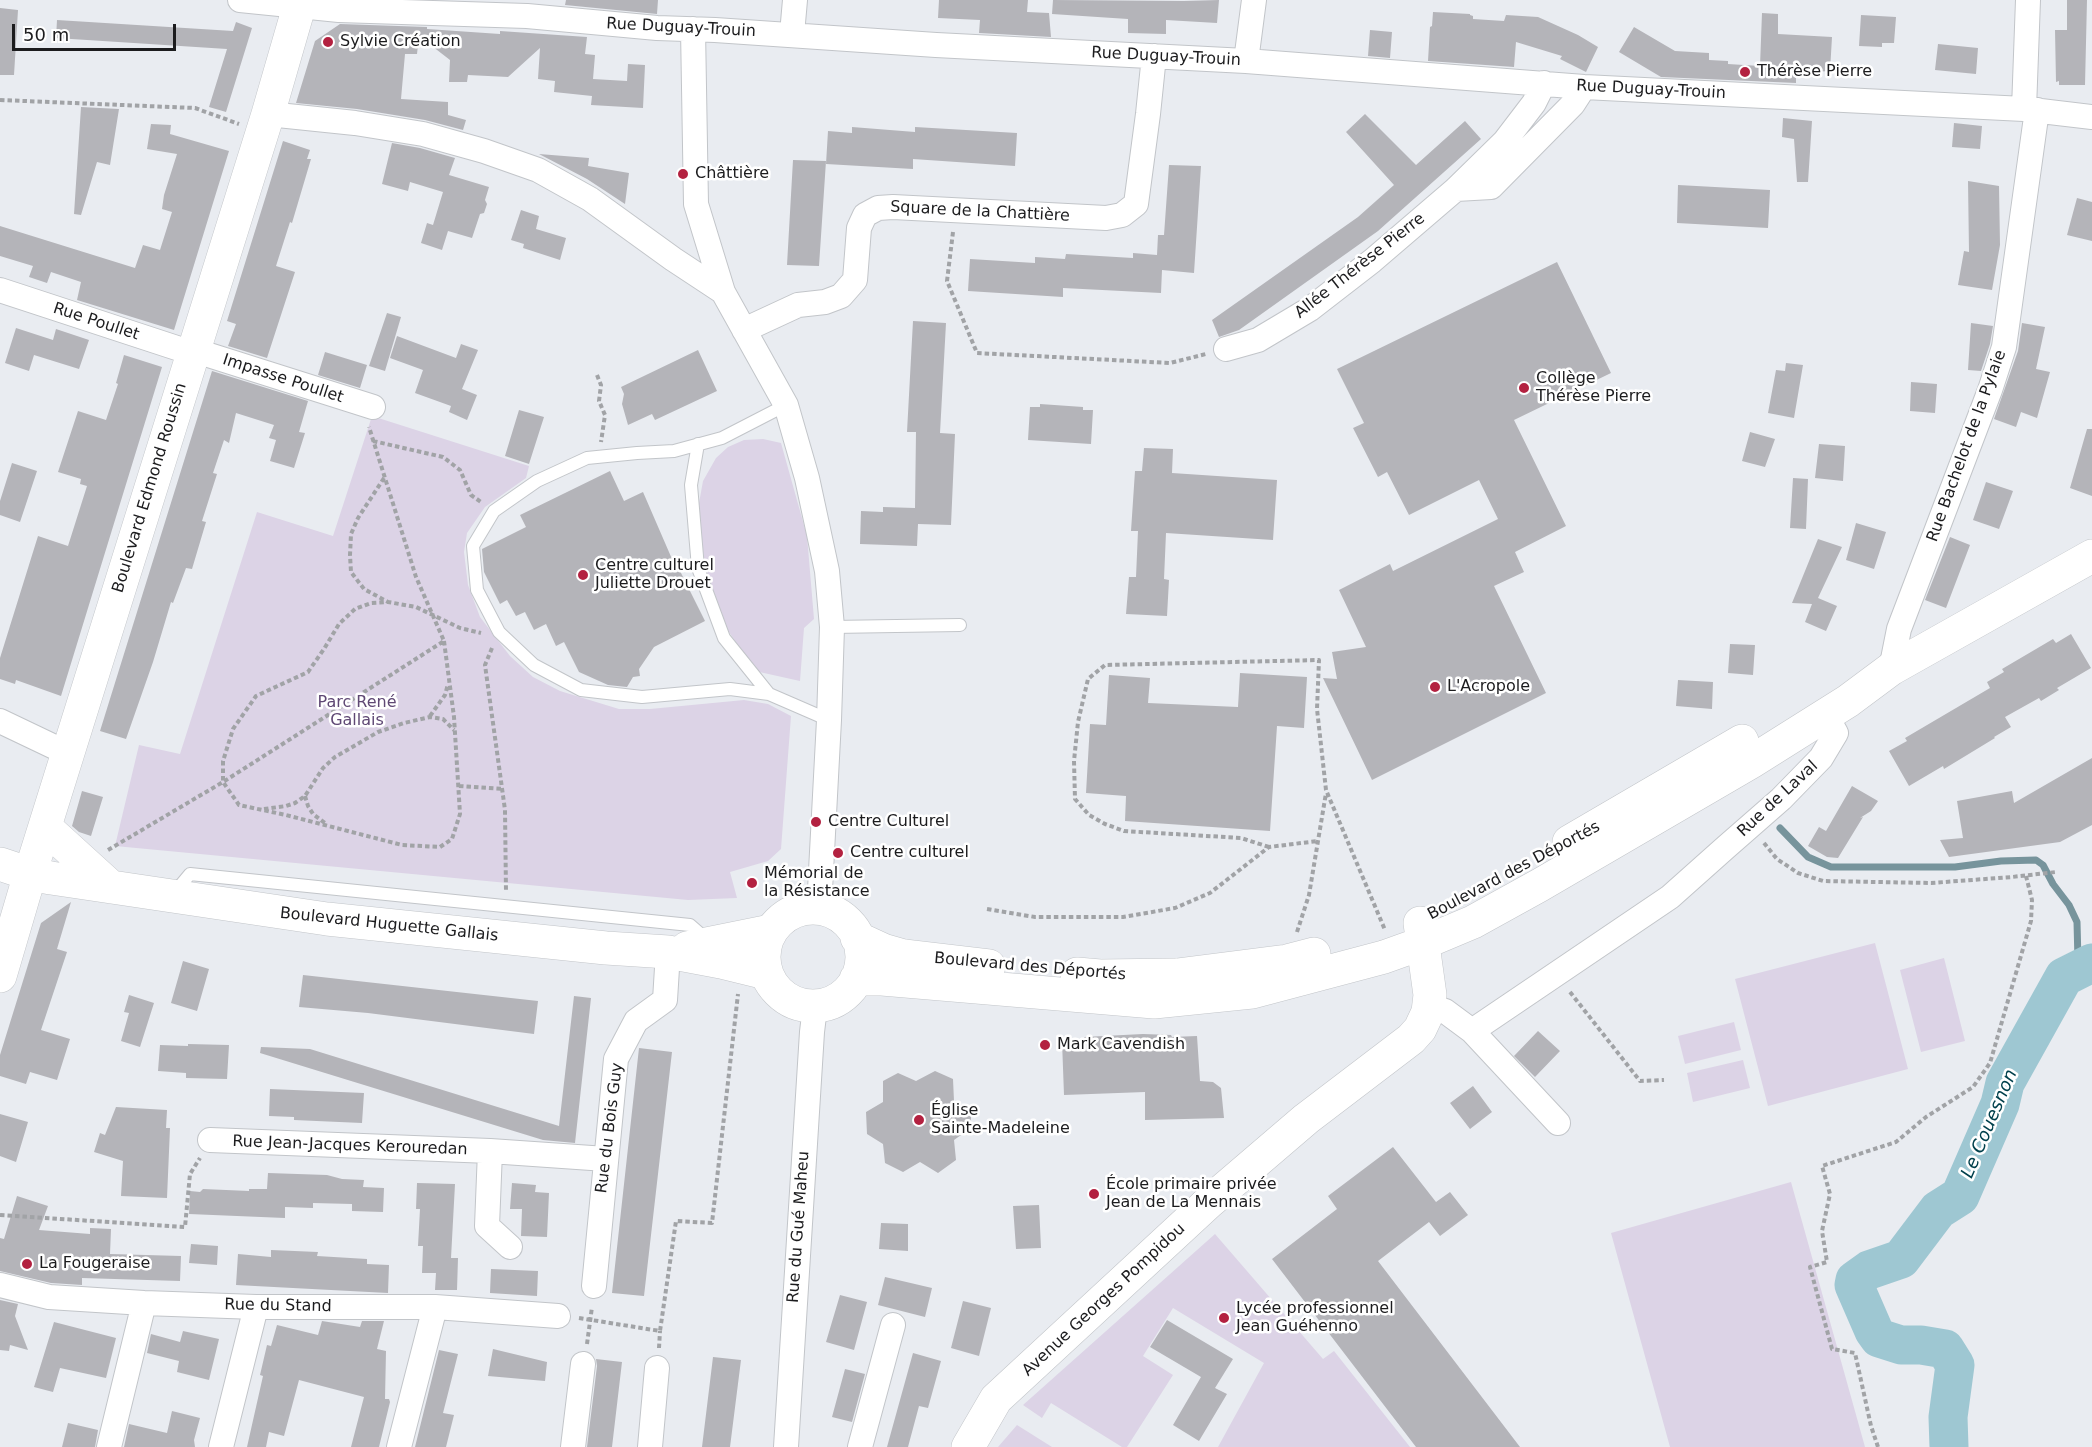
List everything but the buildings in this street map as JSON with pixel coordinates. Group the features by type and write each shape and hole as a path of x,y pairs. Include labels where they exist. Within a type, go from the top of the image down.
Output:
{"street":[{"name":"Rue Duguay-Trouin","path":"240,0 300,3 339,10 527,8 657,28 1246,61 1584,87 2030,110 2092,117"},
{"path":"792,34 795,0"},
{"path":"1246,61 1254,0"},
{"name":"Rue Bachelot de la Pylaie","path":"1891,669 1899,629 1990,390 2004,347 2010,311 2030,110 2028,0"},
{"name":"Boulevard Edmond Roussin","path":"0,976 15,869 45,827 265,123 300,3"},
{"path":"693,30 696,204 723,292 786,405 807,478 825,560 832,627 830,720 819,909"},
{"name":"Square de la Chattière","path":"744,330 798,305 825,302 841,296 855,280 859,228 865,215 878,208 1106,218 1122,215 1136,204 1154,56"},
{"name":"Allée Thérèse Pierre","path":"1226,349 1258,340 1310,309 1372,261 1456,189 1505,141 1534,103 1544,83"},
{"path":"1456,189 1491,187 1568,108 1584,87"},
{"path":"265,123 355,123 423,134 484,151 538,170 590,199 723,292"},
{"name":"Rue Poullet","path":"0,290 193,351"},
{"name":"Impasse Poullet","path":"193,351 366,405"},
{"path":"1826,715 1891,669 2092,556"},
{"name":"Boulevard des Déportés","path":"856,979 882,979 1154,1002 1252,992 1351,966 1421,932 1456,905 1842,682 1891,669"},
{"name":"Boulevard des Déportés","path":"857,938 883,951 944,961 1100,976 1140,976 1177,975 1287,961 1386,933 1421,932 1473,922 1643,826 1826,715"},
{"name":"Rue de Laval","path":"1472,1031 1670,897 1750,826 1821,758 1836,733 1826,715"},
{"path":"0,721 67,753"},
{"path":"45,827 111,887"},
{"name":"Boulevard Huguette Gallais","path":"15,869 172,897 327,920 594,947 668,952 754,970"},
{"path":"819,909 842,918 857,938 861,951 861,966 856,979 846,993 832,1003 815,1007 799,1005 785,998 754,970 771,932 783,918 800,910 819,909"},
{"name":"Boulevard Huguette Gallais","path":"668,952 771,932"},
{"name":"Avenue Georges Pompidou","path":"968,1447 996,1399 1209,1202 1306,1119 1411,1039 1420,1029 1429,1006 1430,995 1421,932"},
{"name":"Rue du Bois Guy","path":"594,1286 616,1059 636,1021 664,1000 668,952"},
{"path":"1429,1006 1445,1011 1472,1031 1557,1123"},
{"name":"Rue du Gué Maheu","path":"786,1447 815,1007"},
{"name":"Rue Jean-Jacques Kerouredan","path":"210,1140 490,1151 606,1159"},
{"name":"Rue Jean-Jacques Kerouredan","path":"490,1151 487,1226 510,1247"},
{"name":"Rue du Stand","path":"0,1285 49,1296 144,1303 256,1307 435,1307 558,1316"},
{"path":"109,1447 144,1303"},
{"path":"221,1447 256,1307"},
{"path":"399,1447 435,1307"},
{"path":"860,1447 893,1325"},
{"path":"573,1447 583,1364"},
{"path":"650,1447 657,1368"}],"lane":[{"path":"786,405 722,438 674,451 587,458 537,481 494,511 473,546 477,590 499,632 534,665 581,690 642,697 730,689 769,694 830,720"},
{"path":"698,444 691,485 698,568 724,638 769,694"},
{"path":"832,627 960,625"},
{"path":"172,897 190,874 690,925 711,944"}],"path":[{"path":"0,100 195,108 265,123"},
{"path":"955,210 947,282 977,353 1170,363 1226,349"},
{"path":"597,375 601,385 599,401 605,415 598,457"},
{"path":"366,405 373,441 416,577 431,613 444,641 459,786 460,814 452,839 440,848 402,845 239,805 223,782 224,760 233,729 256,696 308,672 339,624 355,609 371,603 388,602 416,607 431,613 460,628 481,633 499,632 485,665 503,789 507,867 506,906"},
{"path":"373,441 442,457 460,470 471,495 494,511"},
{"path":"384,478 358,518 351,534 350,555 351,572 364,589 388,602"},
{"path":"84,864 223,782 444,641"},
{"path":"1309,895 1318,841 1326,790 1317,709 1319,660 1105,665 1088,679 1078,722 1074,761 1076,799 1089,815 1124,831 1241,838 1269,847 1318,841"},
{"path":"430,717 445,695 449,681"},
{"path":"260,809 286,806 305,796 323,768 335,757 378,732 430,717 443,719 455,731"},
{"path":"459,786 503,789"},
{"path":"1326,790 1386,933"},
{"path":"305,796 313,814 327,825"},
{"path":"1750,826 1777,859 1798,873 1823,881 1931,883 2056,872"},
{"path":"987,909 1035,917 1124,917 1174,908 1210,893 1269,847"},
{"path":"1878,1447 1871,1426 1856,1353 1832,1349 1810,1268 1827,1262 1822,1231 1830,1194 1822,1166 1896,1142 1926,1117 1973,1087 1990,1063 2031,921 2032,900 2026,876"},
{"path":"558,1316 660,1331 676,1221 712,1223 754,970"},
{"path":"1557,975 1640,1081 1664,1080"},
{"path":"0,1215 185,1227 190,1174 210,1140"},
{"path":"583,1364 594,1286"}],"green space":[{"name":"Parc René Gallais","path":"372,416 529,466 526,478 485,507 467,533 464,552 468,585 480,617 510,656 533,677 560,691 619,709 650,709 744,700 768,704 791,716 781,849 768,861 730,872 737,898 688,900 115,846 139,745 180,754 257,512 333,536"},
{"path":"763,439 781,443 807,536 814,619 804,628 800,681 755,671 725,626 705,565 697,514 703,481 716,458 728,447 744,440"},
{"path":"1875,943 1908,1069 1768,1106 1735,979"},
{"path":"1944,958 1965,1041 1921,1052 1900,970"},
{"path":"1734,1022 1741,1050 1685,1064 1678,1036"},
{"path":"1743,1060 1750,1088 1693,1102 1687,1073"},
{"path":"1791,1182 1865,1447 1670,1447 1611,1233"},
{"name":"Lycée professionnel Jean Guéhenno","path":"1215,1234 1323,1359 1334,1351 1410,1447 1218,1447 1264,1363 1173,1308 1143,1356 1173,1375 1127,1447 1122,1447 1051,1403 1042,1418 1023,1405"},
{"path":"1017,1425 1052,1447 998,1447"}],"waterway":[{"path":"1780,828 1808,857 1831,867 1955,867 2001,861 2036,860 2043,865 2053,884 2069,905 2077,922 2076,971"},
{"name":"Le Couesnon","path":"1949,1447 1948,1417 1955,1365 1945,1349 1921,1345 1901,1345 1879,1338 1854,1285 1855,1280 1869,1270 1901,1259 1938,1210 1960,1196 2000,1104 2005,1083 2064,977 2092,963"}],"place":[{"name":"Sylvie Création","path":"328,42"},
{"name":"Thérèse Pierre","path":"1745,72"},
{"name":"Châttière","path":"683,174"},
{"name":"Collège Thérèse Pierre","path":"1524,388"},
{"name":"Centre culturel Juliette Drouet","path":"583,575"},
{"name":"L'Acropole","path":"1435,687"},
{"name":"Centre Culturel","path":"816,822"},
{"name":"Centre culturel","path":"838,853"},
{"name":"Mémorial de la Résistance","path":"752,883"},
{"name":"Mark Cavendish","path":"1045,1045"},
{"name":"Église Sainte-Madeleine","path":"919,1120"},
{"name":"École primaire privée Jean de La Mennais","path":"1094,1194"},
{"name":"La Fougeraise","path":"27,1264"},
{"name":"Lycée professionnel Jean Guéhenno","path":"1224,1318"}]}
